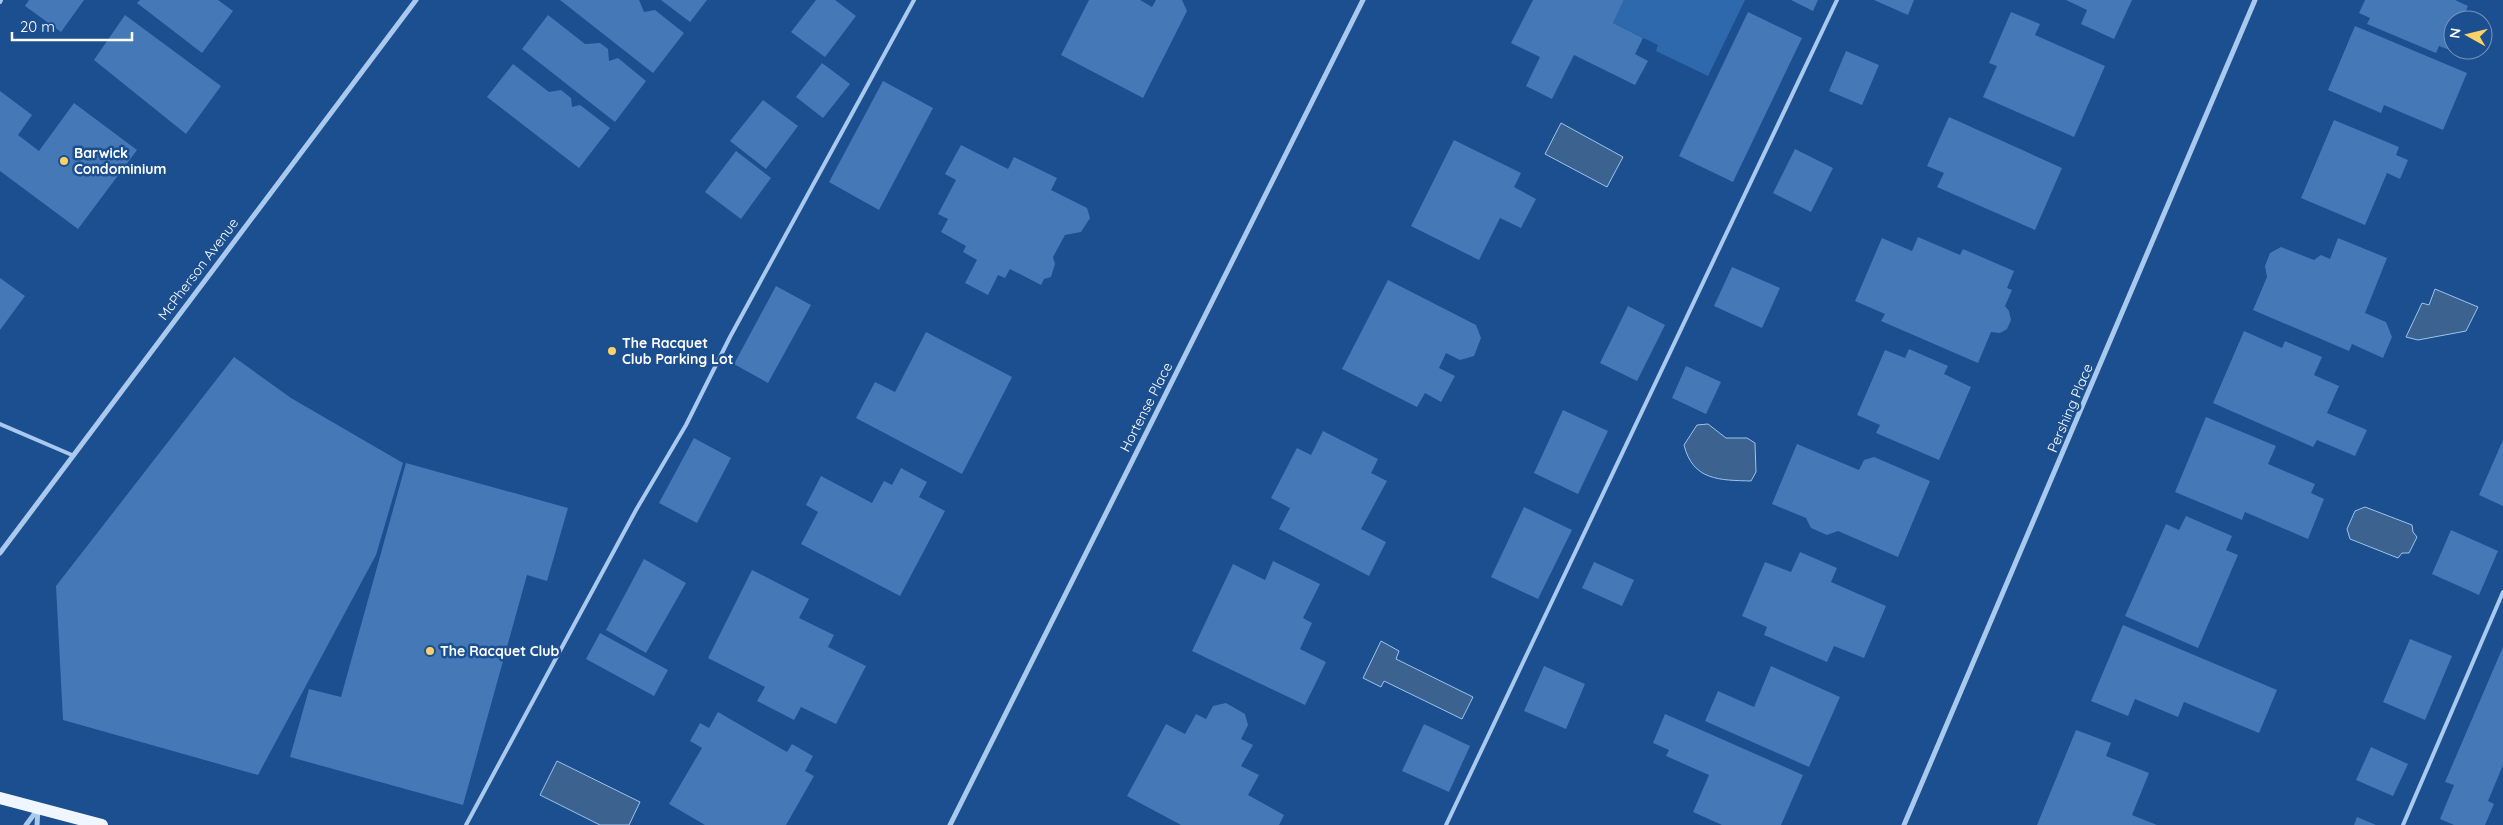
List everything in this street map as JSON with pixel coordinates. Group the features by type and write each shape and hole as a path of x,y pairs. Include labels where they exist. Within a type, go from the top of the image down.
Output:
{"main road":[{"path":"0,798 102,825"}],"street":[{"name":"McPherson Avenue","path":"0,553 416,0"},
{"name":"Hortense Place","path":"950,825 1363,0"},
{"name":"Pershing Place","path":"1904,825 2256,0"},
{"path":"26,825 38,808"},
{"path":"38,808 38,825"}],"lane":[{"path":"466,825 636,510 686,425 730,337 914,0"},
{"path":"1446,825 1837,0"},
{"path":"0,424 72,455"},
{"path":"2402,825 2503,592"}],"shaded area":[{"path":"1624,0 1745,0 1708,76 1656,51 1658,45 1613,23"},
{"path":"1561,123 1623,157 1607,187 1545,154"},
{"path":"2435,289 2478,307 2466,331 2418,340 2406,337 2422,303 2429,305"},
{"path":"1708,424 1726,438 1747,438 1755,443 1756,472 1751,481 1719,479 1701,472 1694,466 1688,457 1684,445 1697,425"},
{"path":"2365,507 2412,525 2413,532 2417,537 2409,553 2402,553 2398,558 2350,539 2347,529 2355,511"},
{"path":"1381,641 1399,651 1396,659 1473,697 1462,719 1384,681 1381,687 1363,678"},
{"path":"557,761 640,802 629,825 600,825 540,795"}],"building":[{"path":"29,0 84,0 61,32 25,6"},
{"path":"140,0 218,0 233,11 202,53 137,3"},
{"path":"560,0 639,0 644,12 655,10 684,33 653,73"},
{"path":"661,0 707,0 690,22"},
{"path":"816,0 835,0 856,16 825,57 791,32"},
{"path":"1089,0 1140,0 1152,7 1156,0 1182,0 1187,11 1143,98 1061,55"},
{"path":"1533,0 1624,0 1613,23 1643,38 1635,54 1648,61 1635,85 1574,55 1552,99 1526,86 1540,57 1511,43"},
{"path":"1791,0 1818,0 1813,11"},
{"path":"1874,0 1914,0 1908,15"},
{"path":"2066,0 2132,0 2114,39 2081,24 2087,10"},
{"path":"2365,0 2455,0 2468,6 2466,10 2443,10 2443,47 2439,46 2436,53 2367,24 2370,18 2359,13"},
{"path":"1748,12 1802,38 1733,182 1679,156"},
{"path":"2011,12 2040,24 2035,35 2105,66 2074,137 1983,97 1997,66 1989,63"},
{"path":"125,15 221,86 186,134 94,60"},
{"path":"548,15 585,44 600,43 608,49 609,61 618,58 646,81 615,122 522,49"},
{"path":"2355,26 2467,73 2443,130 2384,105 2381,113 2328,90"},
{"path":"1846,51 1879,65 1862,105 1829,91"},
{"path":"822,63 850,84 823,118 796,97"},
{"path":"513,64 549,92 561,90 571,98 572,107 580,105 610,128 579,168 487,97"},
{"path":"883,81 933,108 879,210 829,182"},
{"name":"Barwick Condominium","path":"0,91 32,115 18,135 39,151 74,103 137,150 78,229 0,171"},
{"path":"763,100 798,126 766,169 730,141"},
{"path":"1949,117 2062,168 2035,230 1937,187 1944,173 1927,166"},
{"path":"2334,120 2399,147 2396,155 2408,160 2400,179 2387,173 2365,225 2301,198"},
{"path":"1454,140 1521,173 1514,187 1536,199 1521,228 1500,218 1479,260 1411,226"},
{"path":"961,145 1008,169 1014,157 1057,178 1051,190 1087,208 1090,218 1081,232 1065,235 1053,257 1055,264 1051,277 1044,279 1041,285 1010,269 1005,278 998,275 988,295 965,283 977,260 963,252 966,246 941,232 948,219 938,214 956,180 945,174"},
{"path":"1795,149 1833,168 1811,212 1773,193"},
{"path":"736,151 771,178 741,219 705,192"},
{"path":"1918,237 1960,255 1963,249 2014,271 2007,288 2012,290 2005,306 2009,311 2011,320 2007,329 2000,333 1991,332 1978,363 1881,321 1885,314 1855,301 1882,238 1912,251"},
{"path":"2338,238 2387,258 2365,313 2386,322 2392,337 2383,358 2352,344 2349,351 2253,310 2267,277 2265,266 2270,253 2281,247 2314,260 2321,255 2330,259"},
{"path":"1732,267 1780,288 1762,328 1714,306"},
{"path":"0,278 25,296 0,330"},
{"path":"1388,280 1476,325 1481,338 1474,356 1460,360 1446,353 1439,368 1455,376 1441,402 1425,393 1417,407 1342,369"},
{"path":"776,286 811,305 768,383 734,364"},
{"path":"1628,306 1665,325 1637,381 1600,363"},
{"path":"2244,331 2282,348 2285,341 2322,357 2314,375 2339,386 2327,413 2367,430 2355,456 2317,440 2313,447 2213,403"},
{"path":"926,332 1012,377 962,474 856,418 875,382 895,392"},
{"path":"1909,349 1948,366 1944,374 1971,387 1939,460 1876,433 1880,425 1857,415 1885,350 1905,358"},
{"path":"234,357 291,398 403,463 376,555 258,775 63,720 56,586"},
{"path":"1686,366 1721,382 1706,414 1672,398"},
{"path":"1563,410 1608,431 1578,494 1534,473"},
{"path":"2206,417 2276,446 2268,464 2315,484 2311,493 2324,499 2308,539 2245,512 2242,520 2175,492"},
{"path":"1323,431 1378,459 1371,473 1387,481 1361,529 1386,542 1369,576 1279,529 1290,508 1271,498 1297,448 1311,455"},
{"path":"694,438 731,458 697,523 659,503"},
{"path":"2503,440 2503,506 2479,495"},
{"path":"1797,444 1859,470 1864,460 1874,457 1930,481 1898,557 1838,531 1827,535 1811,528 1806,518 1772,504"},
{"name":"The Racquet Club","path":"406,463 568,508 547,581 527,575 463,805 290,757 309,689 341,697"},
{"path":"901,468 927,482 919,497 945,511 900,596 801,544 818,512 806,505 821,476 872,503 884,481 892,485"},
{"path":"1524,507 1572,530 1538,599 1491,577"},
{"path":"2186,516 2232,536 2226,550 2238,555 2198,648 2125,616 2166,524 2179,530"},
{"path":"2451,530 2498,551 2479,595 2432,574"},
{"path":"1800,552 1837,568 1831,582 1886,606 1864,658 1834,646 1827,662 1764,635 1767,627 1742,616 1765,562 1791,572"},
{"path":"644,559 686,583 646,653 606,630"},
{"path":"1273,561 1320,584 1303,618 1312,623 1300,649 1326,662 1305,705 1192,651 1233,564 1265,580"},
{"path":"1594,562 1634,580 1622,606 1582,588"},
{"path":"752,570 809,599 799,618 834,635 828,647 866,666 836,724 801,707 794,720 757,701 765,687 708,658"},
{"path":"2123,625 2277,690 2259,733 2184,702 2178,717 2135,699 2128,716 2091,701"},
{"path":"600,633 668,670 654,696 586,659"},
{"path":"2410,639 2452,656 2425,720 2383,702"},
{"path":"2503,647 2503,765 2488,801 2494,804 2485,825 2454,825 2440,819 2454,785 2445,782"},
{"path":"1544,666 1585,684 1566,729 1524,711"},
{"path":"1771,666 1840,697 1809,767 1705,721 1718,691 1754,707"},
{"path":"1226,703 1245,714 1248,725 1241,739 1253,745 1241,766 1259,775 1248,795 1284,815 1279,825 1181,825 1127,796 1166,724 1185,734 1196,714 1206,719 1213,706"},
{"path":"718,712 787,752 792,744 813,756 805,771 814,776 786,825 705,825 669,804 702,748 690,741 700,723 709,728"},
{"path":"1665,714 1803,775 1781,825 1722,825 1693,812 1709,775 1666,756 1669,750 1653,743"},
{"path":"1424,724 1470,746 1449,792 1402,771"},
{"path":"2076,730 2111,743 2106,756 2149,773 2132,815 2157,825 2037,825"},
{"path":"2371,747 2408,764 2393,796 2356,780"},
{"path":"2357,817 2376,825 2354,825"}],"place":[{"name":"Barwick Condominium","path":"64,161"},
{"name":"The Racquet Club Parking Lot","path":"612,351"},
{"name":"The Racquet Club","path":"430,651"}]}
